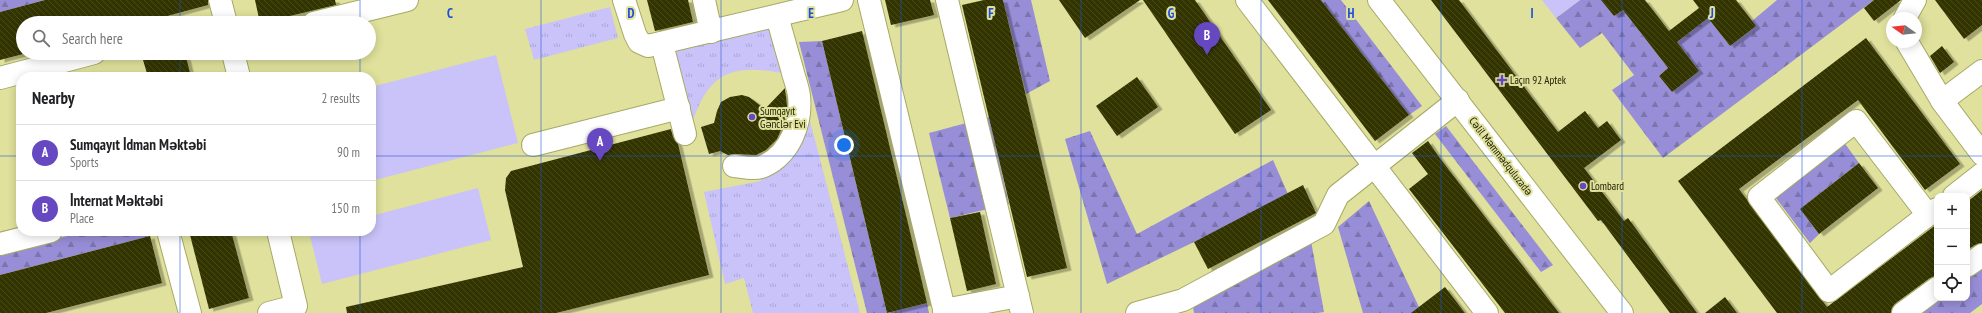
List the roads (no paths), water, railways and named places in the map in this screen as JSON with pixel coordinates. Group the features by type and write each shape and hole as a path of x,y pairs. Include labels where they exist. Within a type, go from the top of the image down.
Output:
{"main road":[{"path":"342,16 407,0"},
{"path":"624,0 635,34 640,42 648,46 662,44 842,0"},
{"path":"704,0 711,32"},
{"path":"869,0 944,312 1020,304 947,0"},
{"path":"1247,0 1487,313"},
{"path":"1909,12 1915,0"},
{"name":"Cəlil Məmmədquluzadə","path":"1385,2 1458,100 1622,313"},
{"path":"734,166 750,168 764,166 779,156 789,144 795,130 799,111 799,95 777,16"},
{"path":"662,44 685,134"},
{"path":"1911,48 1942,101 1982,154"},
{"path":"23,72 68,60"},
{"path":"235,60 238,72"},
{"path":"1942,101 1982,71"},
{"path":"0,78 16,74"},
{"path":"1137,313 1184,307 1324,224 1338,195 1458,100"},
{"path":"533,145 679,108"},
{"path":"1856,121 1933,212 1829,291 1759,197 1856,121"},
{"path":"1958,193 1982,174"},
{"path":"0,244 31,236"},
{"path":"169,236 190,313"},
{"path":"270,313 296,306 279,236"},
{"path":"1968,265 1982,255"},
{"path":"1904,313 1934,290"}],"place":[{"name":"İnternat Məktəbi","path":"1207,55"},
{"name":"Laçın 92 Aptek","path":"1502,80"},
{"name":"Sumqayıt Gənclər Evi","path":"752,117"},
{"name":"Sumqayıt İdman Məktəbi","path":"600,161"},
{"name":"Lombard","path":"1583,186"}]}
